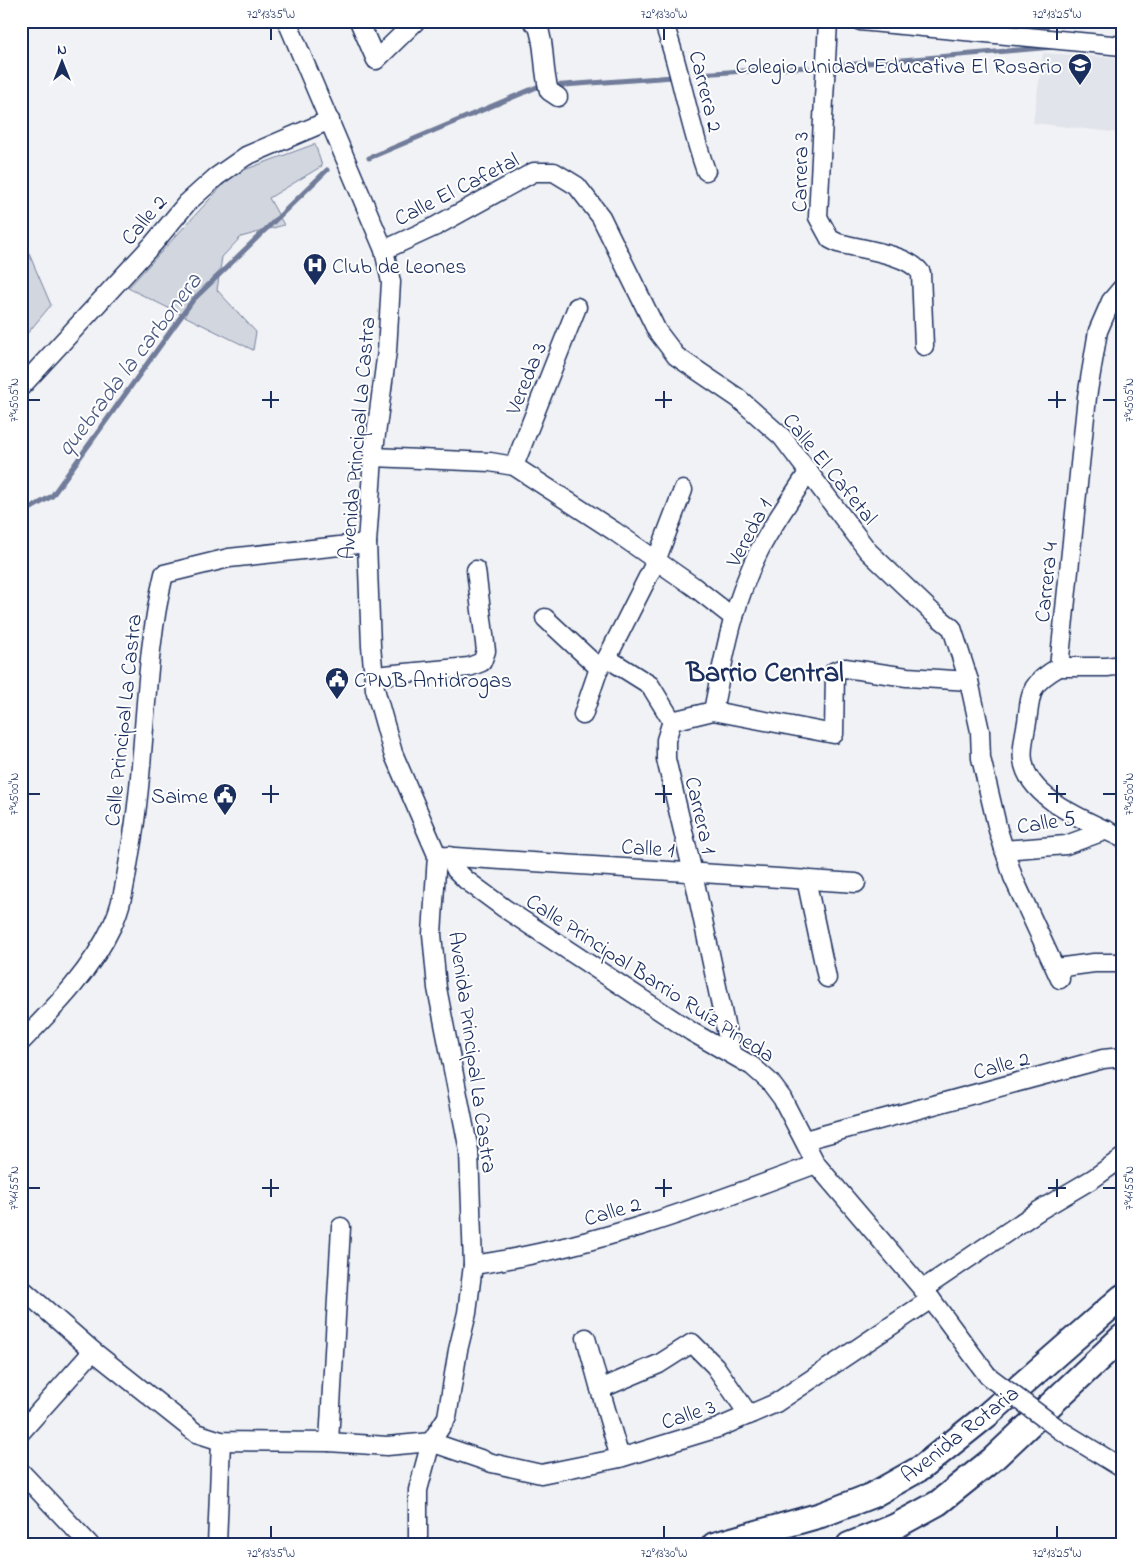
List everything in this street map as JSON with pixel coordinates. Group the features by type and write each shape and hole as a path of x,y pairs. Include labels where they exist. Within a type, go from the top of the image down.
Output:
{"main road":[{"name":"Avenida Rotaria","path":"714,1545 821,1514 873,1495 921,1468 986,1416 1122,1297"},
{"name":"Avenida Rotaria","path":"849,1545 894,1527 938,1504 993,1459 1122,1337"}],"street":[{"name":"Avenida Principal La Castra","path":"287,21 384,250 391,282 390,310 373,457 367,543 375,689 392,753 443,856 432,934 437,988 469,1151 473,1265 467,1313 458,1350 447,1417 431,1442 418,1490 418,1545"},
{"path":"359,21 376,60 399,29 416,21"},
{"path":"532,21 537,24 542,37 543,73 548,91 558,97"},
{"name":"Carrera 2","path":"663,21 675,54 696,142 706,171"},
{"name":"Carrera 3","path":"828,21 818,217 830,239 838,243 906,260 916,266 921,273 924,346"},
{"path":"860,21 1122,46"},
{"name":"Calle 2","path":"21,387 153,244 186,203 246,156 330,120"},
{"name":"Calle El Cafetal","path":"384,250 436,226 534,172 554,172 577,186 601,217 657,331 676,356 738,398 782,437 868,551 932,612 952,628 969,681 980,731 981,758 1004,850 1013,877 1058,974 1094,963 1122,962"},
{"name":"Carrera 4","path":"1059,667 1087,397 1098,331 1111,302 1122,288"},
{"name":"Vereda 3","path":"514,466 577,307"},
{"path":"373,457 490,462 514,466 570,500 693,586 734,618 713,711"},
{"name":"Vereda 1","path":"734,618 760,548 809,471"},
{"path":"583,715 603,663 656,561 683,490"},
{"name":"Calle Principal La Castra","path":"21,1042 56,1007 96,956 113,925 122,898 136,819 155,618 164,574 229,558 333,545 367,543"},
{"path":"374,676 469,667 482,662 486,651 476,570"},
{"path":"545,618 603,663 650,684 672,721 713,711 834,734 835,671 845,668 907,677 969,681"},
{"path":"1114,834 1062,809 1034,784 1023,761 1031,692 1040,678 1059,667 1107,667 1122,665"},
{"name":"Carrera 1","path":"672,721 666,740 666,760 693,873 731,1053"},
{"name":"Calle 5","path":"1004,850 1066,845 1114,834"},
{"name":"Calle 1","path":"443,856 856,883"},
{"name":"Calle Principal Barrio Ruíz Pineda","path":"443,856 466,880 504,908 692,1032 752,1066 770,1082 782,1098 816,1164 927,1294 988,1376 1060,1430 1122,1468"},
{"path":"806,879 827,978"},
{"name":"Calle 2","path":"805,1140 1103,1059 1122,1057"},
{"name":"Calle 3","path":"431,1442 492,1463 541,1474 620,1458 718,1428 776,1403 1040,1210 1094,1178 1122,1158"},
{"name":"Calle 2","path":"473,1265 559,1249 621,1232 688,1211 816,1164"},
{"path":"330,1442 341,1227"},
{"path":"21,1288 92,1351 196,1433 221,1441 330,1442 387,1446 431,1442"},
{"path":"586,1338 620,1458"},
{"path":"600,1389 660,1364 692,1343 715,1366 749,1415"},
{"path":"21,1432 92,1351"},
{"path":"217,1545 221,1441"},
{"path":"21,1472 90,1545"}],"shaded area":[{"name":"Colegio Unidad Educativa El Rosario","path":"1043,53 1122,58 1120,133 1033,123"},
{"path":"315,144 322,166 269,198 284,225 241,237 222,257 217,290 256,332 253,350 128,288 233,174"},
{"path":"21,235 51,305 21,341"}],"waterway":[{"name":"quebrada la carbonera","path":"844,65 1053,47"},
{"name":"quebrada la carbonera","path":"698,74 807,67"},
{"name":"quebrada la carbonera","path":"369,158 537,87 673,77"},
{"name":"quebrada la carbonera","path":"21,514 52,496 193,300 327,170"}],"place":[{"name":"Colegio Unidad Educativa El Rosario","path":"1080,86"},
{"name":"Club de Leones","path":"315,286"},
{"name":"CPNB Antidrogas","path":"337,700"},
{"name":"Saime","path":"225,816"}],"district":[{"name":"Barrio Central","path":"765,671"}]}
